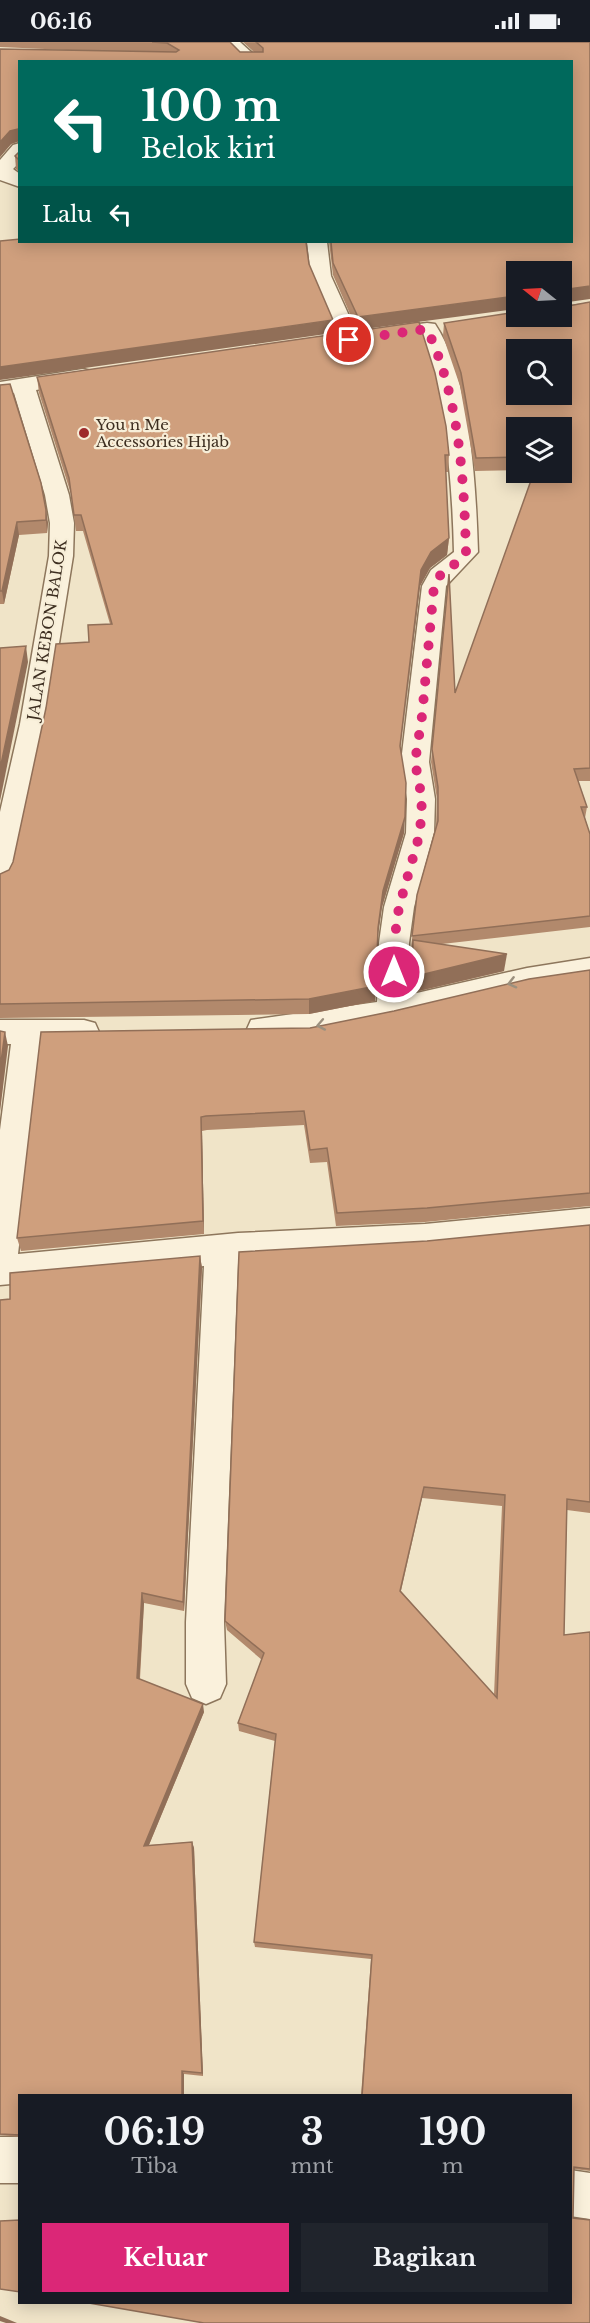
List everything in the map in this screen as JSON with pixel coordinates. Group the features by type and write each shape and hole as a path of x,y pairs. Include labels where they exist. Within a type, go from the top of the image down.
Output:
{"street":[{"path":"229,42 251,60"},
{"path":"13,179 4,166 18,152"},
{"path":"318,243 321,276 349,340"},
{"path":"392,1012 394,943 399,907 420,833 422,799 415,762 422,716 434,586 439,574 462,558 466,552 459,446 440,357 427,329"},
{"path":"326,343 371,337"},
{"path":"11,387 100,374"},
{"name":"JALAN KEBON BALOK","path":"0,877 33,723 61,556 62,523 57,495 11,387"},
{"path":"237,1030 309,1028 392,1012 526,980 590,970"},
{"path":"0,1262 14,1033 116,1031"},
{"path":"0,1270 222,1250 425,1238 590,1222"},
{"path":"206,1684 205,1622 222,1250"},
{"path":"0,2160 18,2160"},
{"path":"572,2193 590,2196"}],"building":[{"path":"152,42 230,42 240,52 263,52 263,48 256,42 590,42 590,286 572,289 572,261 506,261 506,297 358,317 333,263 331,243 573,243 573,60 18,60 18,129 10,131 0,142 0,49 176,52 179,50 167,43"},
{"path":"18,239 18,243 306,243 309,264 333,320 0,367 0,241"},
{"path":"590,302 590,768 574,769 587,807 581,807 590,834 590,916 412,936 417,895 438,821 438,787 432,749 449,574 455,693 530,483 572,483 572,417 506,417 506,457 476,458 461,373 444,323 506,314 506,327 572,327 572,305"},
{"path":"419,322 435,373 446,426 449,455 445,455 449,538 431,552 421,570 400,746 406,783 405,817 383,891 378,928 376,986 309,999 0,1004 0,874 9,870 13,862 46,708 56,644 89,642 88,625 112,624 81,515 74,515 69,478 37,377"},
{"path":"10,384 41,483 46,520 17,522 2,591 0,591 0,385"},
{"path":"26,646 0,769 0,648"},
{"path":"413,940 507,954 412,977"},
{"path":"590,970 590,1193 427,1208 337,1213 327,1148 310,1150 304,1111 206,1116 201,1117 203,1221 17,1238 41,1032 310,1028 529,979"},
{"path":"0,1031 5,1032 0,1069"},
{"path":"590,1225 590,1502 567,1499 564,1635 590,1632 590,2169 574,2167 573,2218 590,2220 590,2323 204,2323 95,2304 572,2304 572,2094 362,2094 372,1955 254,1942 276,1734 238,1723 264,1653 225,1621 239,1252 427,1241","holes":["424,1487 505,1495 497,1698 400,1591"]},
{"path":"200,1256 183,1602 142,1593 137,1678 203,1704 144,1846 192,1842 202,2073 182,2071 182,2094 18,2094 18,2135 0,2134 0,1300 10,1299 10,1273"},
{"path":"18,2220 18,2292 0,2289 0,2221"}],"place":[{"name":"You n Me Accessories Hijab","path":"84,433"}],"route":[{"path":"349,340 427,329 440,357 459,446 466,552 462,558 439,574 434,586 422,716 415,762 416,780 422,799 420,833 399,907 394,943 394,972"}]}
